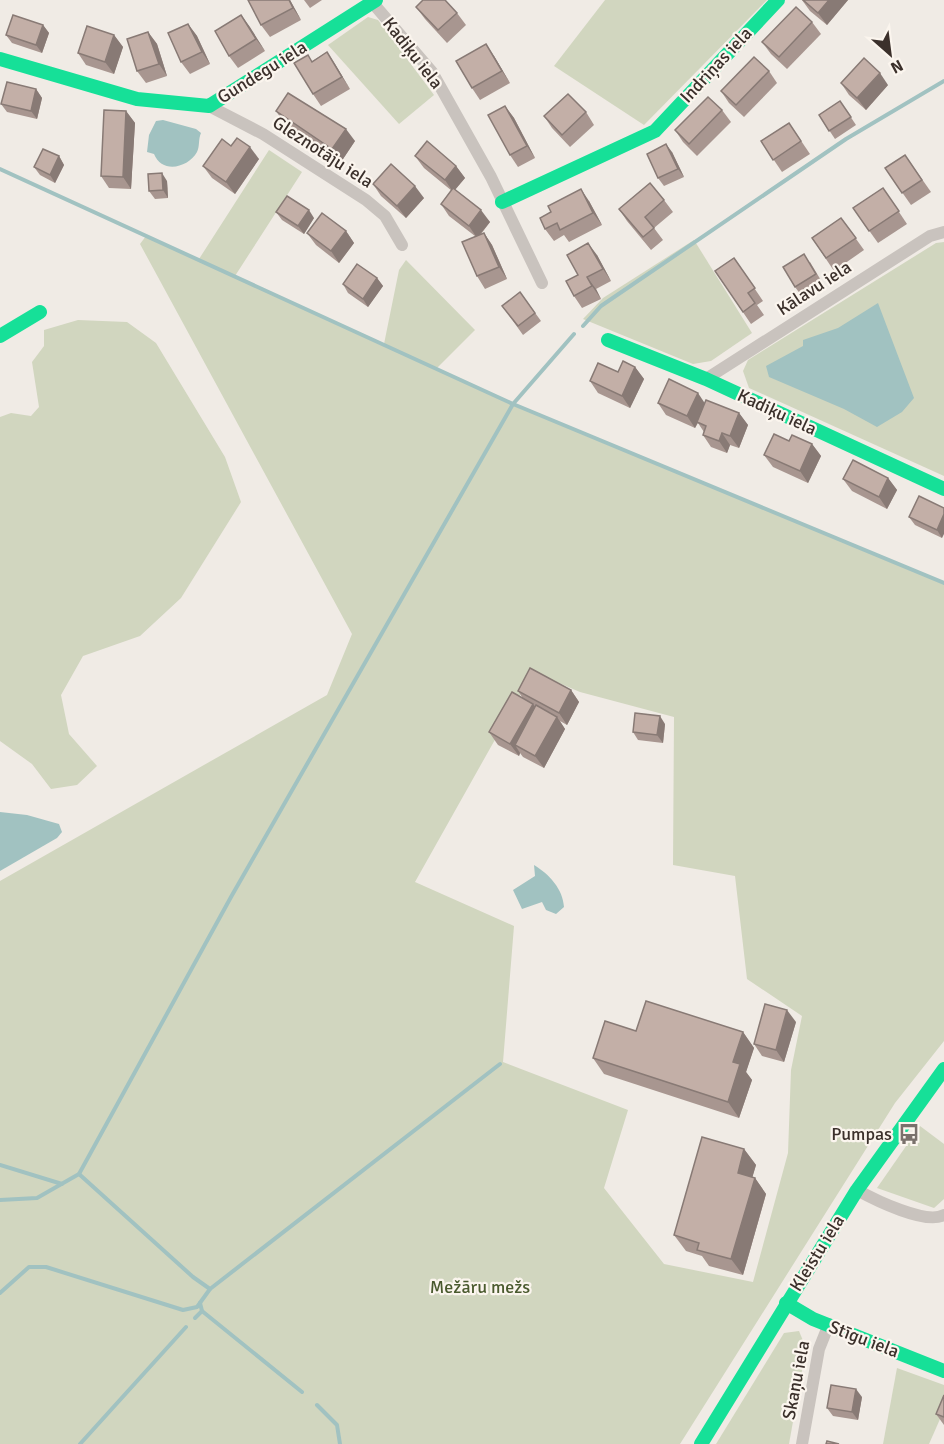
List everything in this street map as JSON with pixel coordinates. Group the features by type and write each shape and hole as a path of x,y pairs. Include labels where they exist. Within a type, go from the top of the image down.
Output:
{"street":[{"name":"Indriņas iela","path":"502,202 655,131 778,0"},
{"name":"Gundegu iela","path":"0,58 136,99 209,106 374,1"},
{"name":"Kadiķu iela","path":"374,1 432,72 502,202 542,283"},
{"name":"Gleznotāju iela","path":"209,106 283,145 366,200 385,216 402,245"},
{"name":"Kālavu iela","path":"706,379 930,236 944,232"},
{"path":"0,336 40,312"},
{"name":"Kadiķu iela","path":"609,339 706,379 944,489"},
{"name":"Kleistu iela","path":"701,1444 856,1190 944,1069"},
{"path":"856,1190 922,1217 935,1219 944,1215"},
{"name":"Stīgu iela","path":"786,1304 813,1319 944,1371"},
{"name":"Skaņu iela","path":"802,1444 819,1349 829,1324"}],"green space":[{"path":"605,0 767,0 644,125 554,66"},
{"path":"368,17 378,20 434,95 399,124 328,45"},
{"name":"Mežāru mežs","path":"269,150 302,172 235,276 384,344 399,270 406,260 475,330 437,368 513,404 944,583 944,1041 895,1103 680,1444 0,1444 0,881 327,695 352,634 140,244 146,236 199,259","holes":["533,672 580,692 674,717 673,865 735,876 747,979 802,1016 791,1070 788,1153 753,1282 664,1264 604,1188 628,1110 503,1062 514,926 415,882"]},
{"path":"694,240 752,333 711,361 693,364 583,319 603,298"},
{"path":"944,242 944,476 749,388 743,371 748,360 936,243"},
{"path":"78,320 127,322 156,343 225,457 241,502 181,598 140,636 83,656 61,695 69,734 97,766 77,785 51,789 32,764 0,741 0,417 11,413 31,416 39,407 32,362 44,346 44,330"},
{"path":"920,1126 944,1144 944,1199 934,1208 877,1188"},
{"path":"799,1331 806,1348 789,1444 716,1444 784,1333"},
{"path":"897,1368 944,1385 944,1410 929,1444 883,1444"}],"water":[{"path":"163,120 196,129 201,133 197,152 188,162 169,166 158,160 154,154 147,152 149,135 156,121"},
{"path":"878,303 914,398 902,412 877,427 844,409 769,377 766,366 803,346 803,340 838,328"},
{"path":"0,812 27,815 59,824 62,832 57,838 0,871"},
{"path":"534,865 550,877 561,894 564,907 556,914 546,910 542,902 522,909 513,890 535,876"}],"building":[{"path":"248,0 289,0 293,8 261,25"},
{"path":"423,0 445,0 457,13 438,30 416,7"},
{"path":"803,0 829,0 818,13"},
{"path":"796,7 812,22 779,57 762,42"},
{"path":"13,15 43,25 36,45 6,35"},
{"path":"241,15 256,39 229,56 215,31"},
{"path":"188,24 202,52 181,62 168,33"},
{"path":"87,26 114,35 105,62 78,53"},
{"path":"148,32 159,64 137,71 127,39"},
{"path":"486,44 502,71 472,88 456,61"},
{"path":"327,52 342,77 313,94 294,63 308,55 312,62"},
{"path":"754,57 769,71 736,105 721,91"},
{"path":"864,58 880,73 857,98 841,83"},
{"path":"7,82 36,89 31,111 1,104"},
{"path":"288,93 346,129 332,149 276,111"},
{"path":"568,94 586,112 562,135 544,116"},
{"path":"708,97 722,110 689,144 675,130"},
{"path":"840,101 851,117 829,131 819,115"},
{"path":"505,106 527,146 510,155 488,115"},
{"path":"104,110 126,111 123,177 101,176"},
{"path":"789,123 801,141 773,160 761,141"},
{"path":"237,138 250,147 226,182 203,166 222,139 231,146"},
{"path":"427,141 456,166 445,180 415,156"},
{"path":"666,144 678,169 658,178 647,154"},
{"path":"43,149 59,156 50,175 34,167"},
{"path":"905,155 922,180 902,193 885,168"},
{"path":"391,164 415,186 397,206 373,184"},
{"path":"162,173 163,190 149,191 148,174"},
{"path":"650,183 664,200 645,217 654,228 643,237 619,209"},
{"path":"453,188 481,210 469,226 441,204"},
{"path":"883,188 899,211 869,231 853,208"},
{"path":"581,189 593,213 560,230 557,223 545,229 540,218 551,212 548,206"},
{"path":"287,196 309,210 298,226 276,212"},
{"path":"322,213 346,231 331,251 307,233"},
{"path":"841,218 856,238 826,258 812,238"},
{"path":"484,233 499,267 477,276 462,242"},
{"path":"588,243 603,269 587,277 592,286 574,296 566,281 578,275 567,255"},
{"path":"804,254 816,274 795,287 783,267"},
{"path":"734,258 755,288 748,293 755,303 743,312 715,271"},
{"path":"357,264 377,278 363,299 343,284"},
{"path":"520,292 535,313 518,326 502,306"},
{"path":"623,361 635,367 622,396 590,381 598,363 618,372"},
{"path":"669,379 698,393 687,416 658,403"},
{"path":"706,400 739,413 730,436 722,433 719,441 703,435 706,426 697,422"},
{"path":"774,434 789,441 792,435 812,444 800,471 764,455"},
{"path":"853,460 888,478 879,497 843,479"},
{"path":"919,496 944,508 944,514 937,530 909,517"},
{"path":"530,668 571,690 559,713 518,691"},
{"path":"512,692 533,704 510,744 489,732"},
{"path":"536,705 557,717 535,756 515,745"},
{"path":"635,713 660,716 657,735 633,732"},
{"path":"646,1001 743,1032 733,1062 740,1064 728,1102 593,1058 605,1021 636,1031"},
{"path":"765,1004 787,1010 776,1050 754,1044"},
{"path":"702,1137 744,1149 738,1173 755,1178 731,1259 697,1250 699,1243 674,1235"},
{"path":"831,1385 856,1389 852,1412 827,1408"},
{"path":"944,1395 944,1417 936,1414"}],"waterway":[{"path":"583,326 601,306 846,139 944,81"},
{"path":"0,169 513,404 944,583"},
{"path":"0,1200 37,1198 79,1174 231,897 513,404 574,334"},
{"path":"79,1174 193,1277 210,1289 500,1064"},
{"path":"0,1165 62,1184"},
{"path":"0,1293 29,1267 46,1267 183,1310 197,1307 210,1289"},
{"path":"200,1303 202,1311 302,1392"},
{"path":"195,1318 202,1311"},
{"path":"80,1444 186,1327"},
{"path":"317,1405 337,1425 340,1444"}],"traffic: fast":[{"path":"0,59 137,99 209,106 376,0"},
{"path":"502,202 655,131 778,0"},
{"path":"0,336 40,312"},
{"path":"608,340 706,379 944,489"},
{"path":"701,1444 857,1190 944,1069"},
{"path":"786,1303 813,1319 944,1371"}],"place":[{"name":"Pumpas","path":"909,1134"}]}
